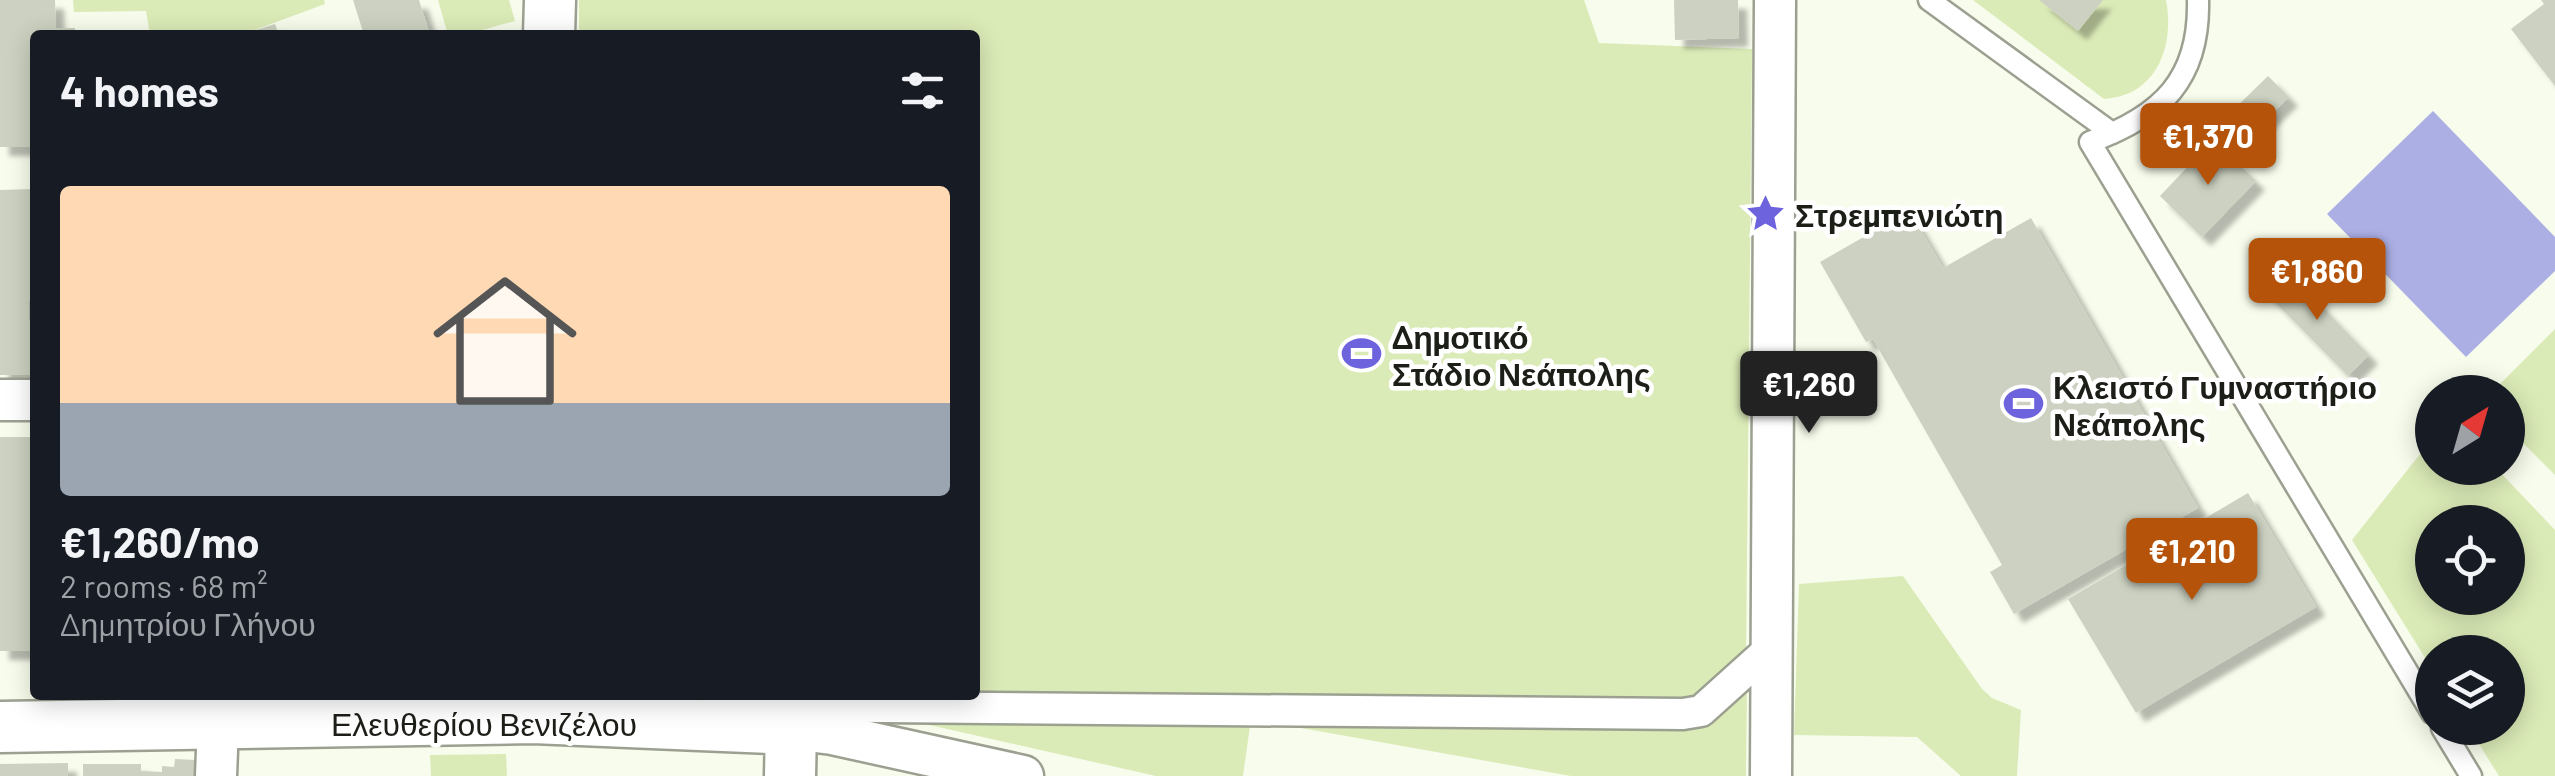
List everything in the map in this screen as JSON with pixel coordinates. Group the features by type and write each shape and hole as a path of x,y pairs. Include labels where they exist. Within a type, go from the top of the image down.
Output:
{"street":[{"path":"549,30 550,0"},
{"path":"1771,776 1775,0"},
{"path":"0,400 30,400"},
{"path":"742,700 773,706 1683,714 1701,712 1772,648"},
{"name":"Ελευθερίου Βενιζέλου","path":"0,727 208,715 533,706 791,753 832,734 1023,776"},
{"path":"208,715 216,776"}],"lane":[{"path":"1929,0 2112,132"},
{"path":"2198,0 2199,28 2193,58 2177,85 2156,107 2090,142 2415,685"},
{"path":"2452,745 2471,776"}],"green space":[{"path":"73,0 324,0 325,4 255,30 149,30 146,11 74,12"},
{"path":"438,0 509,0 515,21 482,30 447,30"},
{"name":"Δημοτικό Στάδιο Νεάπολης","path":"579,0 1584,0 1599,43 1752,49 1746,659 1697,707 980,695 980,30 579,30"},
{"path":"1973,0 2166,0 2164,51 2149,79 2137,89 2104,99"},
{"path":"2555,329 2555,475 2525,445 2525,375 2509,375"},
{"path":"2415,460 2415,485 2512,485 2555,530 2555,776 2499,776 2480,745 2525,745 2525,635 2415,635 2415,642 2352,540"},
{"path":"1903,576 1982,689 1992,698 2021,710 2017,776 1961,776 1917,737 1794,735 1799,584"},
{"path":"1747,689 1746,776 1571,776 1251,719 1243,776 1156,776 903,719 1696,718"},
{"path":"506,754 507,776 431,776 430,755"}],"water":[{"path":"2433,111 2555,237 2555,271 2466,357 2327,214"}],"building":[{"path":"0,0 55,0 56,28 75,30 30,30 30,147 0,147"},
{"path":"353,0 419,0 428,30 362,30"},
{"path":"1674,0 1738,0 1739,38 1675,40"},
{"path":"2039,0 2103,0 2078,31"},
{"path":"2541,0 2555,0 2555,86 2511,29 2544,4"},
{"path":"2268,76 2289,97 2247,138 2226,117"},
{"path":"2213,140 2256,181 2202,237 2160,196"},
{"path":"30,189 30,375 0,375 0,190"},
{"name":"Κλειστό Γυμναστήριο Νεάπολης","path":"1909,211 1943,268 2031,218 2198,508 2014,614 1990,572 2002,565 1873,339 1866,342 1820,262"},
{"path":"2286,270 2369,355 2348,376 2264,291"},
{"path":"0,437 30,437 30,651 0,651"},
{"path":"2248,493 2316,607 2136,713 2068,599"},
{"path":"175,759 197,760 197,776 83,776 83,764 141,764 141,771 162,772 162,766 174,767"},
{"path":"68,763 68,776 0,776 0,764"}],"place":[{"name":"Στρεμπενιώτη","path":"1765,214"},
{"name":"Δημοτικό Στάδιο Νεάπολης","path":"1362,354"},
{"name":"Κλειστό Γυμναστήριο Νεάπολης","path":"2023,404"}]}
